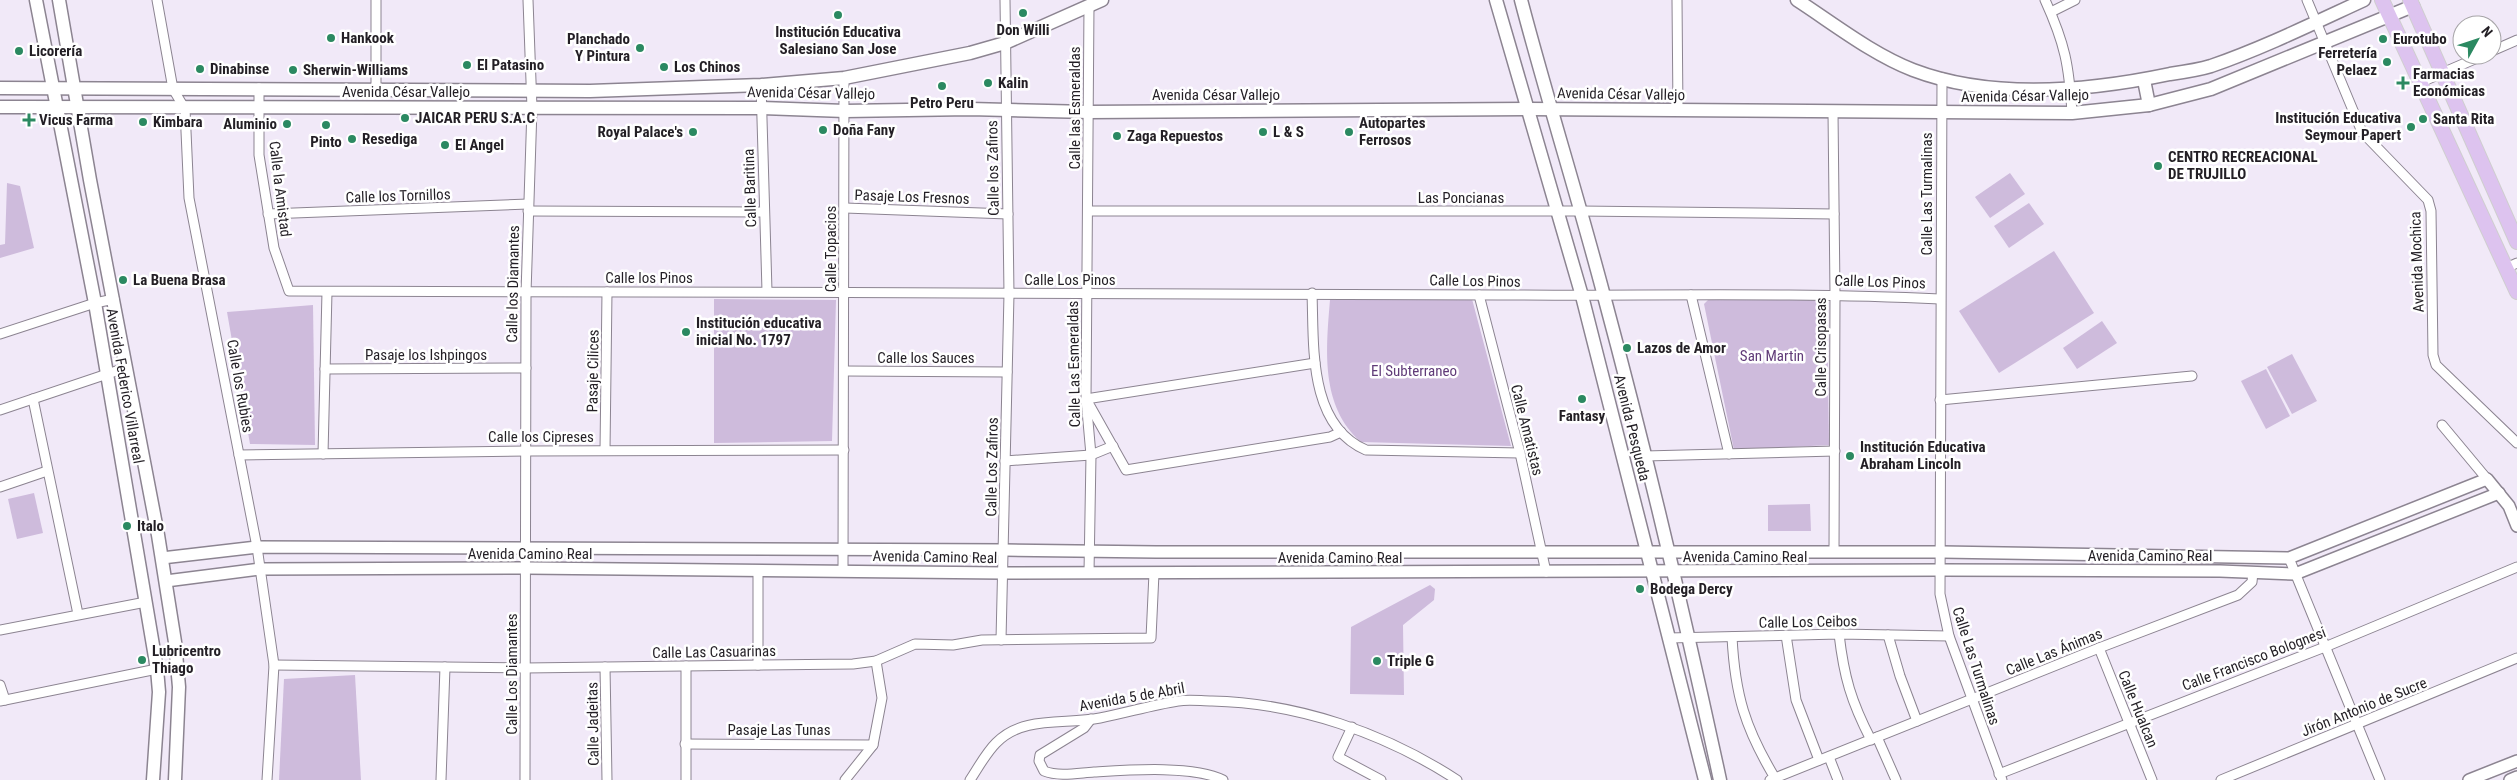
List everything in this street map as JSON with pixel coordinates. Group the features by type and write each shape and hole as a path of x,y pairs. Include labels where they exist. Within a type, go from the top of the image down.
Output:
{"main road":[{"name":"Avenida Federico Villarreal","path":"36,0 95,303 157,669 159,692 153,780"},
{"name":"Avenida Federico Villarreal","path":"59,0 76,88 90,180 166,581 179,678 175,780"},
{"name":"Avenida César Vallejo","path":"0,88 376,88 531,91 761,84 844,78 970,53 1005,42 1102,0"},
{"name":"Avenida Pesqueda","path":"1496,0 1582,296 1650,572 1705,780"},
{"name":"Avenida Pesqueda","path":"1521,0 1550,110 1604,296 1645,456 1690,638 1720,780"},
{"name":"Avenida César Vallejo","path":"1796,0 1882,55 1913,70 1982,86 2071,87 2144,80 2210,66 2364,0"},
{"path":"2382,0 2419,83 2511,266 2517,292"},
{"name":"Avenida César Vallejo","path":"0,107 184,109 406,107 761,108 845,111 1005,110 1089,112 1550,110 2072,113 2150,105 2211,89 2388,15 2411,3"},
{"path":"2411,3 2517,242"},
{"path":"2144,80 2150,105"},
{"path":"326,108 327,89"},
{"path":"406,107 407,89"},
{"path":"71,182 90,180"},
{"path":"1616,430 1637,426"}],"street":[{"name":"Calle los Rubies","path":"157,0 173,89 184,109 189,198 257,547 274,665 267,780"},
{"path":"376,0 376,88"},
{"name":"Calle los Diamantes","path":"527,568 526,293 532,108 528,0"},
{"path":"1005,0 1005,42"},
{"path":"1677,0 1678,111"},
{"path":"2045,0 2064,46 2069,64 2072,113"},
{"path":"2050,12 2076,0"},
{"name":"Avenida Mochica","path":"2307,0 2362,132 2428,200 2431,211 2433,356 2436,365 2517,443"},
{"name":"Calle las Esmeraldas","path":"1088,212 1089,5"},
{"path":"2502,47 2517,40"},
{"name":"Calle los Zafiros","path":"1005,42 1009,294"},
{"path":"2419,83 2462,65"},
{"name":"Calle Topacios","path":"843,570 845,371 844,78"},
{"name":"Calle Las Turmalinas","path":"1942,78 1940,299 1942,552 1940,594 1949,636 1971,701 2001,777"},
{"name":"Calle Baritina","path":"761,84 766,291"},
{"name":"Calle la Amistad","path":"259,88 259,155 274,248 289,291"},
{"name":"Calle Crisopasas","path":"1834,112 1836,294 1834,552"},
{"name":"Calle los Tornillos","path":"268,214 528,208 764,212"},
{"name":"Pasaje Los Fresnos","path":"845,208 1008,214"},
{"name":"Las Poncianas","path":"1088,212 1580,211 1834,214"},
{"name":"Calle Las Esmeraldas","path":"1088,212 1086,399 1090,455 1089,573"},
{"name":"Calle los Pinos","path":"289,291 526,293 845,291 1009,294"},
{"path":"323,454 326,292"},
{"name":"Pasaje Cilices","path":"606,450 607,292"},
{"path":"1312,293 1315,363 1324,401 1341,432 1354,444 1366,450 1520,453"},
{"name":"Calle Los Pinos","path":"1009,294 1312,293 1604,296 1836,294 1940,299"},
{"name":"Calle Los Zafiros","path":"1001,640 1002,573 1005,550 1009,294"},
{"name":"Calle Amatistas","path":"1479,295 1520,453 1546,572"},
{"path":"1691,295 1729,454"},
{"path":"0,334 95,303 114,299"},
{"path":"1315,363 1086,399 1126,470 1330,437 1341,432"},
{"path":"0,410 125,368"},
{"name":"Pasaje los Ishpingos","path":"325,369 526,368"},
{"name":"Calle los Sauces","path":"845,371 1007,372"},
{"path":"1940,400 2192,376"},
{"path":"33,398 78,614"},
{"path":"2442,425 2509,506 2517,526"},
{"path":"1005,461 1090,455 1113,446"},
{"name":"Calle los Cipreses","path":"239,455 606,450 844,450"},
{"path":"1645,456 1835,450"},
{"path":"0,487 47,471"},
{"name":"Avenida Camino Real","path":"162,558 257,547 1005,550 1088,552 1942,552 2289,558 2487,479"},
{"name":"Avenida Camino Real","path":"166,581 260,569 527,568 1002,573 1941,570 2253,572 2295,574 2499,493"},
{"path":"2289,558 2380,780"},
{"name":"Calle Francisco Bolognesi","path":"2001,777 2128,723 2325,646 2517,567"},
{"name":"Calle Los Diamantes","path":"525,780 527,568"},
{"path":"758,570 758,665"},
{"name":"Calle Las Ánimas","path":"1772,779 1971,701 2099,648 2238,595 2252,582 2253,572"},
{"name":"Calle Las Casuarinas","path":"274,665 525,668 853,664 876,661 915,644 952,645 1001,640 1151,638 1154,573"},
{"path":"0,630 146,602"},
{"path":"1839,634 1843,671 1854,707 1874,738 1896,780"},
{"name":"Calle Los Ceibos","path":"1668,638 1839,634 1949,636"},
{"path":"1786,635 1796,700 1806,731 1819,760"},
{"path":"1888,635 1900,676 1917,721"},
{"path":"1732,637 1734,674 1742,711 1772,779"},
{"name":"Calle Hualcan","path":"2099,648 2152,780"},
{"name":"Jirón Antonio de Sucre","path":"2222,780 2357,726 2517,658"},
{"path":"845,780 873,745 882,698 876,661"},
{"path":"686,666 686,780"},
{"path":"441,780 445,667"},
{"name":"Calle Jadeitas","path":"605,667 608,780"},
{"path":"0,684 3,700 157,669"},
{"name":"Avenida 5 de Abril","path":"970,780 995,744 1009,732 1024,726 1091,720 1179,700 1245,702 1296,712 1352,728 1424,758 1457,780"},
{"path":"1091,720 1084,728 1040,755 1039,760 1044,771 1051,774 1130,770 1186,772 1223,780"},
{"path":"1352,728 1338,757 1381,780"},
{"name":"Pasaje Las Tunas","path":"685,744 873,745"},
{"path":"1829,756 1838,780"},
{"path":"2469,780 2517,761"},
{"path":"2510,780 2517,777"}],"green space":[{"path":"2010,173 2025,194 1990,218 1975,197"},
{"path":"7,183 20,186 34,248 0,258 0,245 5,244"},
{"path":"2029,203 2044,224 2009,248 1994,226"},
{"path":"2054,251 2094,313 1999,373 1959,311"},
{"path":"714,299 836,300 832,441 714,443"},
{"name":"El Subterraneo","path":"1472,299 1511,446 1361,442 1348,428 1338,412 1332,394 1327,357 1330,300"},
{"name":"San Martin","path":"1709,299 1822,299 1827,302 1829,445 1734,450 1704,304"},
{"path":"313,305 315,445 250,444 227,312"},
{"path":"2102,321 2117,343 2077,369 2063,348"},
{"path":"2292,354 2317,401 2292,414 2267,367"},
{"path":"2266,369 2290,416 2266,429 2241,381"},
{"path":"34,493 43,533 17,539 8,499"},
{"path":"1810,504 1811,531 1768,531 1768,505"},
{"name":"Triple G","path":"1430,585 1435,589 1434,600 1403,625 1404,695 1350,694 1351,627"},
{"path":"355,675 361,780 279,780 284,679"}],"place":[{"name":"Don Willi","path":"1023,13"},
{"name":"Institución Educativa Salesiano San Jose","path":"838,15"},
{"name":"Hankook","path":"331,38"},
{"name":"Eurotubo","path":"2383,39"},
{"name":"Planchado Y Pintura","path":"640,48"},
{"name":"Licorería","path":"19,51"},
{"name":"Ferretería Pelaez","path":"2387,62"},
{"name":"El Patasino","path":"467,65"},
{"name":"Los Chinos","path":"664,67"},
{"name":"Dinabinse","path":"200,69"},
{"name":"Sherwin-Williams","path":"293,70"},
{"name":"Kalin","path":"988,83"},
{"name":"Farmacias Económicas","path":"2403,83"},
{"name":"Petro Peru","path":"942,86"},
{"name":"JAICAR PERU S.A.C","path":"405,118"},
{"name":"Santa Rita","path":"2423,119"},
{"name":"Vicus Farma","path":"29,120"},
{"name":"Kimbara","path":"143,122"},
{"name":"Aluminio","path":"287,124"},
{"name":"Pinto","path":"326,125"},
{"name":"Institución Educativa Seymour Papert","path":"2411,127"},
{"name":"Doña Fany","path":"823,130"},
{"name":"Royal Palace's","path":"693,132"},
{"name":"L & S","path":"1263,132"},
{"name":"Autopartes Ferrosos","path":"1349,132"},
{"name":"Zaga Repuestos","path":"1117,136"},
{"name":"Resediga","path":"352,139"},
{"name":"El Angel","path":"445,145"},
{"name":"CENTRO RECREACIONAL DE TRUJILLO","path":"2158,166"},
{"name":"La Buena Brasa","path":"123,280"},
{"name":"Institución educativa inicial No. 1797","path":"686,332"},
{"name":"Lazos de Amor","path":"1627,348"},
{"name":"Fantasy","path":"1582,399"},
{"name":"Institución Educativa Abraham Lincoln","path":"1850,456"},
{"name":"Italo","path":"127,526"},
{"name":"Bodega Dercy","path":"1640,589"},
{"name":"Lubricentro Thiago","path":"142,660"},
{"name":"Triple G","path":"1377,661"}]}
